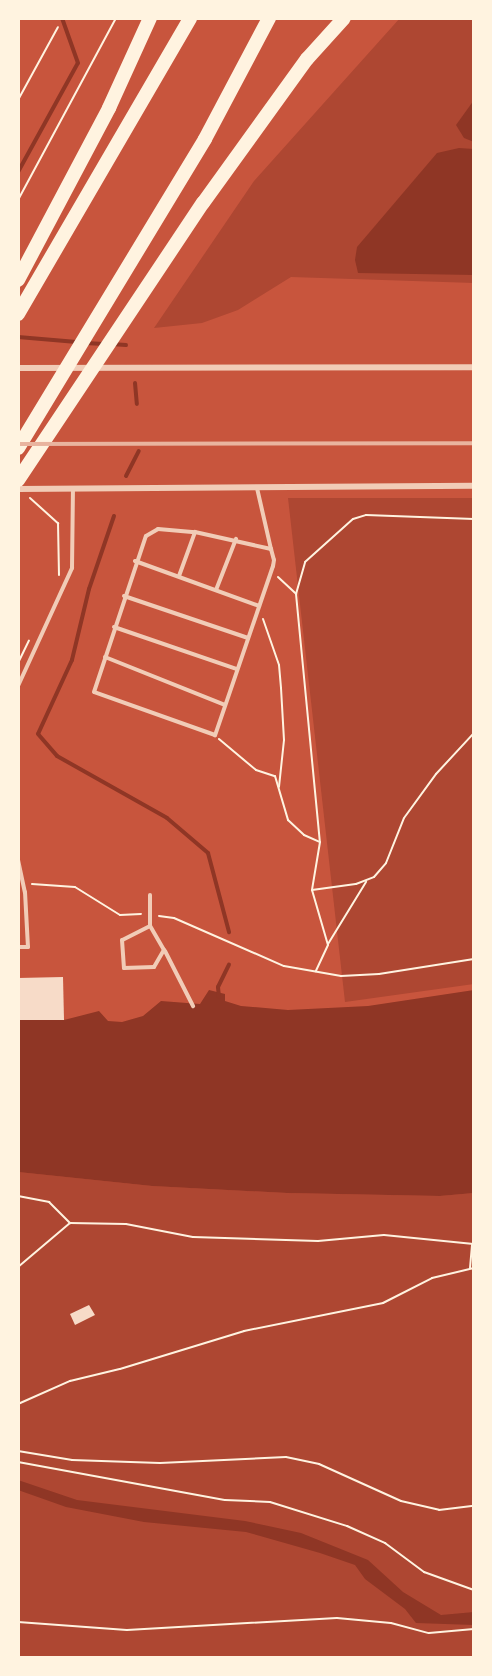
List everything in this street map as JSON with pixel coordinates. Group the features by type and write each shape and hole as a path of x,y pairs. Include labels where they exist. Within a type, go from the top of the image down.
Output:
{"highway":[{"path":"18,280 109,108 150,18"},
{"path":"18,314 190,18"},
{"path":"18,448 205,139 269,18"},
{"path":"18,480 154,277 307,60 344,18"}],"street":[{"path":"18,368 474,367"},
{"path":"18,489 73,491 474,486"}],"lane":[{"path":"256,488 271,549 271,572 214,735 94,692 135,561 146,536 158,529 195,532 236,539 271,549"},
{"path":"18,686 72,568 73,491"},
{"path":"179,577 195,532"},
{"path":"216,590 236,539"},
{"path":"135,561 259,606"},
{"path":"124,596 248,638"},
{"path":"114,627 237,669"},
{"path":"105,657 225,705"},
{"path":"18,860 24,884 28,947 18,947"},
{"path":"150,895 150,926 193,1006"},
{"path":"150,926 122,940 124,968 154,967 164,950"}],"path":[{"path":"18,201 116,18"},
{"path":"18,100 58,27"},
{"path":"29,497 44,506 58,523 61,556 55,584"},
{"path":"328,945 312,890 320,842 315,762 296,594 305,562 353,519 366,515 474,519"},
{"path":"271,572 296,594"},
{"path":"256,615 263,618 279,665 284,740 279,787"},
{"path":"18,663 32,633"},
{"path":"316,971 328,945 366,882 386,863 404,818 423,792 474,733"},
{"path":"214,735 255,770 274,776 288,820 304,835 320,842"},
{"path":"312,890 366,882"},
{"path":"24,884 75,887 120,915 150,914 174,918 284,966 341,976 379,974 474,959"},
{"path":"18,1196 49,1202 70,1223"},
{"path":"18,1267 70,1223 126,1224 193,1237 318,1241 384,1235 473,1243 472,1268 432,1278 383,1303 244,1330 120,1369 70,1381 18,1404"},
{"path":"18,1451 72,1460 160,1463 286,1457 318,1464 401,1500 439,1510 474,1506"},
{"path":"18,1462 225,1500 270,1502 347,1526 385,1543 424,1572 474,1590"},
{"path":"18,1622 127,1630 337,1618 391,1623 429,1633 474,1629"}],"shaded area":[{"path":"400,18 474,18 474,283 291,277 238,310 202,323 154,328 254,181"},
{"path":"474,100 474,142 464,138 456,125"},
{"path":"459,148 474,149 474,275 358,273 355,260 357,247 437,153"},
{"path":"288,498 474,498 474,984 345,1002"},
{"path":"209,990 225,994 225,1001 241,1006 288,1010 368,1006 474,990 474,1193 440,1196 287,1193 152,1186 18,1172 18,1020 64,1020 99,1011 108,1021 122,1022 143,1016 161,1001 200,1004"},
{"path":"18,1172 152,1186 287,1193 440,1196 474,1193 474,1658 18,1658"},
{"path":"18,1480 77,1500 245,1521 301,1533 368,1560 403,1592 441,1615 474,1612 474,1625 416,1623 405,1609 365,1579 355,1565 320,1553 246,1532 144,1522 66,1507 18,1490"}],"building":[{"path":"63,977 64,1020 18,1020 18,978"},
{"path":"89,1305 95,1315 75,1325 70,1314"}],"waterway":[{"path":"18,172 78,63 62,18"},
{"path":"18,337 77,342"},
{"path":"85,343 104,344"},
{"path":"111,344 126,345"},
{"path":"135,383 137,404"},
{"path":"126,476 139,451"},
{"path":"114,516 89,589 72,660 38,734 57,756 167,818 208,853 229,932"},
{"path":"219,997 218,987 229,964"}],"railway":[{"path":"18,444 474,443"}]}
